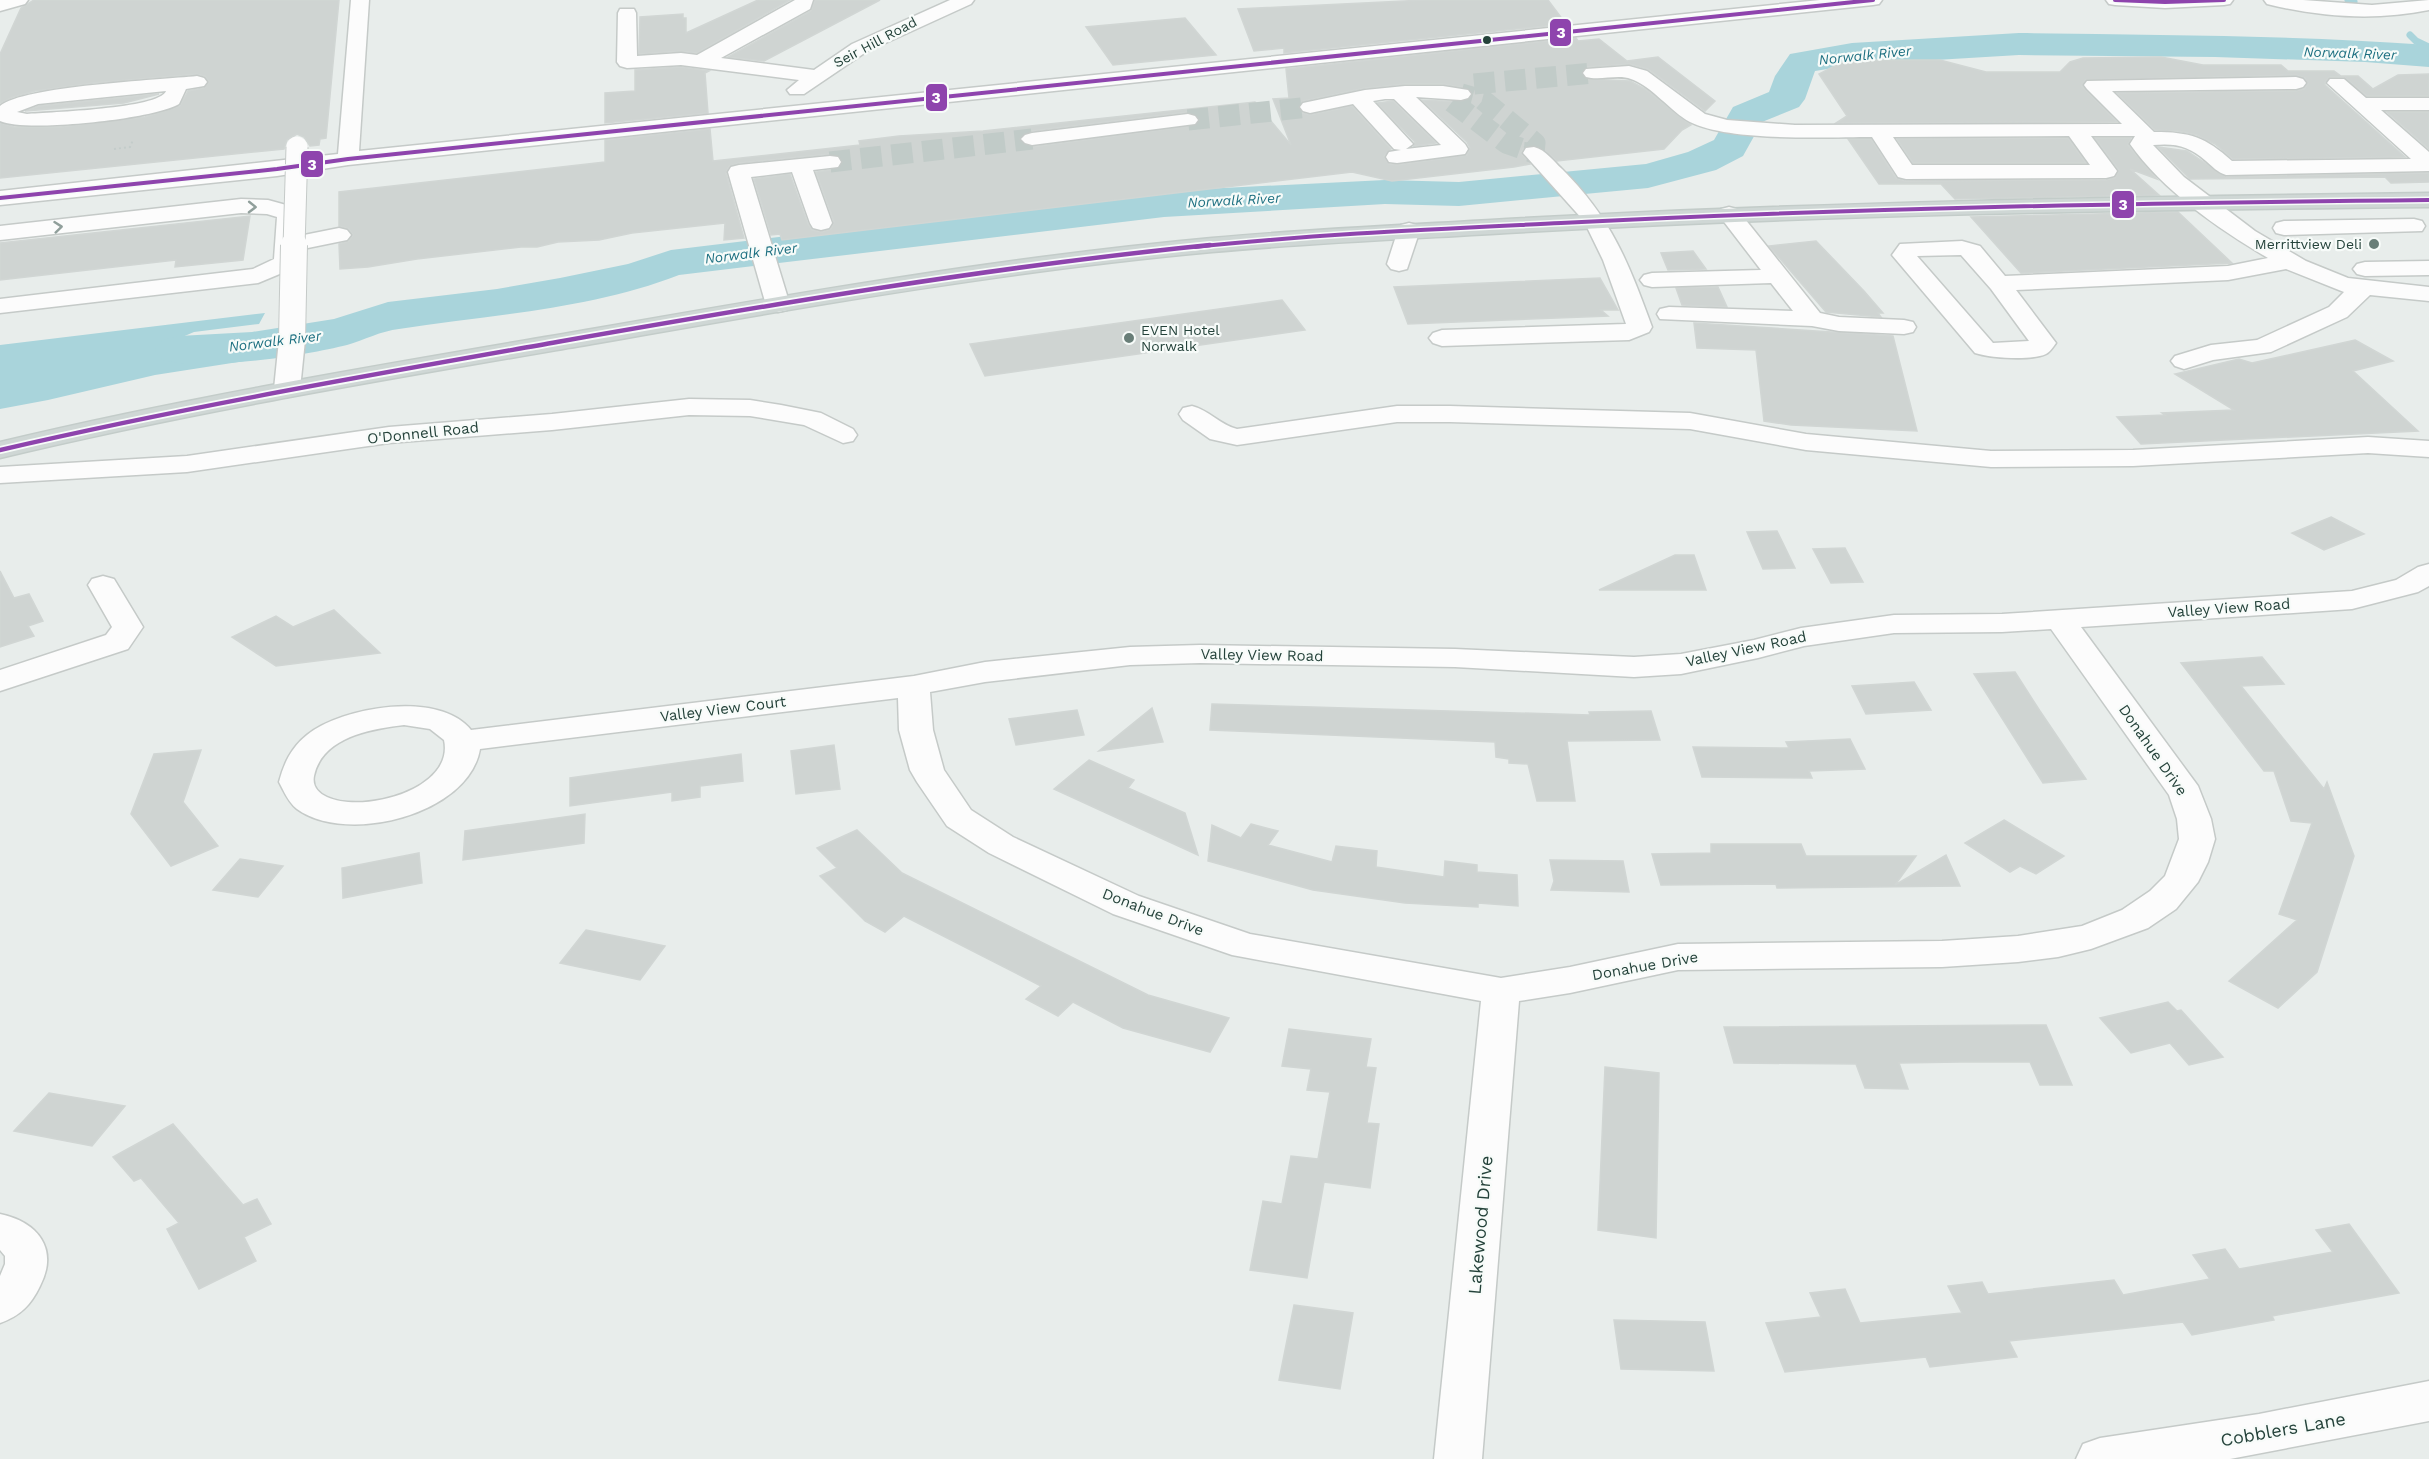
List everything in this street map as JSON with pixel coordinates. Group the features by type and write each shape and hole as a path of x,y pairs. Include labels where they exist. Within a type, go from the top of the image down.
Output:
{"main road":[{"path":"0,450 287,389 775,295 1137,254 1265,241 1409,231 1729,214 1945,207 2429,200"}],"street":[{"path":"0,5 19,0"},
{"path":"348,159 360,0"},
{"path":"701,61 803,5 804,0"},
{"name":"Seir Hill Road","path":"763,117 815,75 878,38 965,0"},
{"path":"1691,0 1716,16"},
{"path":"0,198 277,169 348,159 1873,0"},
{"path":"2115,0 2224,0"},
{"path":"2273,0 2325,7 2374,10 2409,8 2429,4"},
{"path":"1657,6 1677,20"},
{"path":"627,13 627,62 681,59 815,75"},
{"path":"1593,73 1629,72 1640,75 1698,118 1725,126 1795,131 2075,130 2144,134 2199,143 2226,168 2429,164"},
{"path":"2296,82 2094,85 2144,134 2165,145 2201,183 2203,203 2247,236 2297,265 2343,285 2429,294"},
{"path":"187,83 172,100 146,108 27,120 8,118 6,111 13,105 36,98 187,83"},
{"path":"2337,83 2429,164"},
{"path":"1310,107 1400,93 1460,93"},
{"path":"1359,98 1400,150 1457,149 1400,93"},
{"path":"2361,104 2427,105"},
{"path":"1032,140 1188,120"},
{"path":"1878,130 1906,172 2106,171 2075,130"},
{"path":"287,389 292,340 297,147"},
{"path":"1442,338 1629,332 1640,327 1615,259 1595,221 1579,200 1534,153"},
{"path":"775,295 739,172 830,162"},
{"path":"800,165 821,224"},
{"path":"2385,200 2422,227"},
{"path":"0,233 242,206 268,207 289,213 286,263 258,276 0,306"},
{"path":"1729,214 1812,319"},
{"path":"2284,228 2422,227"},
{"path":"1399,264 1409,231"},
{"path":"295,244 339,239"},
{"path":"1962,248 1972,251 1999,284 2043,343 2039,348 1995,351 1984,348 1904,255 1908,249 1962,248"},
{"path":"1999,284 2228,273 2297,265 2429,268"},
{"path":"1652,280 1710,280 1777,276"},
{"path":"2184,362 2211,354 2262,347 2338,312 2364,287"},
{"path":"1670,315 1812,319 1839,324 1904,327"},
{"name":"O'Donnell Road","path":"0,475 187,464 389,435 552,422 689,407 750,408 781,413 812,419 843,435"},
{"path":"1192,414 1220,434 1238,437 1397,414 1581,416 1690,421 1806,442 1991,459 2133,458 2368,445 2429,448"},
{"name":"Valley View Road","path":"985,672 1130,656 1200,654 1455,658 1634,667 1692,662 1758,649 1802,637 1894,624 2002,623 2352,600 2408,586 2429,573"},
{"path":"0,681 117,642 128,627 103,585"},
{"name":"Donahue Drive","path":"914,686 916,730 927,770 934,783 959,818 1001,845 1126,905 1245,946 1501,992 1678,957 1942,954 2058,944 2091,936 2135,919 2163,900 2180,882 2190,862 2196,839 2194,819 2186,794 2059,619"},
{"name":"Valley View Court","path":"460,741 914,686 985,672"},
{"name":"Lakewood Drive","path":"1458,1459 1501,992"},
{"path":"0,1230 8,1232 25,1246 28,1261 23,1279 9,1298 0,1305"},
{"name":"Cobblers Lane","path":"2100,1459 2259,1434 2429,1401"}],"path":[{"path":"114,149 130,147 133,140"}],"water":[{"path":"265,313 259,324 194,332 180,338 186,341 263,340 257,359 155,375 0,409 0,345"}],"building":[{"path":"34,0 339,0 326,138 320,139 319,145 310,146 304,137 297,134 287,140 284,149 0,178 0,123 14,127 61,127 145,117 180,106 188,91 204,88 209,82 205,76 197,74 93,83 35,91 0,103 0,54 21,8"},
{"path":"758,0 790,0 697,53 681,51 639,54 640,17 683,14 683,18 686,18 686,33"},
{"path":"815,0 880,0 764,61 728,57 811,11"},
{"path":"1425,0 1548,0 1566,24 1284,53 1284,48 1254,51 1238,9"},
{"path":"1185,18 1216,55 1113,65 1086,27"},
{"path":"1576,38 1578,41 1599,39 1627,61 1658,57 1715,101 1705,111 1648,69 1630,64 1586,67 1581,73 1586,79 1630,81 1645,89 1691,125 1682,130 1664,149 1557,161 1543,149 1534,145 1524,147 1521,153 1530,164 1514,167 1392,181 1352,172 782,240 780,234 771,235 754,179 790,174 808,224 812,230 822,232 831,229 834,222 816,172 838,169 843,161 838,155 830,154 739,163 729,166 726,173 744,238 724,240 725,223 632,233 599,240 558,242 537,247 340,269 339,244 349,241 353,235 349,229 339,226 339,192 605,162 605,140 710,129 713,161 860,145 859,141 899,136 983,131 1255,102 1291,145 1273,99 1289,98 1286,69","holes":["1405,84 1443,84 1470,89 1473,95 1469,100 1462,102 1422,100 1467,142 1470,148 1467,155 1397,165 1389,164 1384,156 1391,149 1352,106 1310,115 1302,113 1298,107 1303,101 1365,88","1188,112 1196,114 1200,119 1197,125 1032,147 1023,145 1019,139 1023,133 1032,131"]},
{"path":"2161,57 2203,65 2281,65 2288,71 2334,71 2341,76 2358,76 2373,89 2398,75 2429,74 2429,96 2367,96 2344,77 2330,77 2325,82 2325,85 2405,157 2233,159 2215,144 2197,135 2155,130 2117,93 2296,91 2304,89 2308,84 2305,78 2296,75 2085,80 2082,86 2117,122 1836,123 1847,116 1819,74 1846,60 1940,60 1986,72 2060,72 2070,62 2083,58"},
{"path":"681,67 709,71 705,73 708,113 605,123 605,93 635,91 635,70"},
{"path":"159,94 124,103 25,111 39,106"},
{"path":"1393,101 1436,143 1414,146 1415,142 1377,103"},
{"path":"2387,112 2429,112 2429,149"},
{"path":"2068,138 2086,163 1913,163 1897,139"},
{"path":"2095,138 2131,138 2128,145 2157,179 2130,169 2159,195 1955,199 1941,184 1879,184 1848,139 1871,139 1896,178 1905,181 2106,180 2115,178 2119,170"},
{"path":"2158,147 2187,151 2226,177 2429,173 2429,182 2391,183 2385,177 2190,179"},
{"path":"2178,212 2232,263 2021,273 1971,217"},
{"path":"250,216 243,260 175,267 176,260 0,280 0,243"},
{"path":"1816,241 1883,313 1878,313 1881,317 1826,312 1769,246"},
{"path":"1693,251 1706,269 1668,270 1661,253"},
{"path":"1600,278 1618,310 1601,310 1608,316 1408,324 1394,287"},
{"path":"1718,287 1727,307 1682,305 1676,288"},
{"name":"EVEN Hotel Norwalk","path":"1282,300 1305,330 985,376 970,344"},
{"path":"1694,323 1893,336 1917,431 1791,425 1764,421 1756,350 1697,348"},
{"path":"2355,340 2393,361 2353,371 2418,431 2141,444 2117,417 2234,410 2175,374 2239,359 2252,363"},
{"path":"2331,517 2364,534 2324,550 2292,533"},
{"path":"1777,531 1795,568 1763,569 1747,532"},
{"path":"1845,548 1863,582 1831,583 1813,549"},
{"path":"1675,555 1694,555 1706,590 1599,590"},
{"path":"0,571 14,598 29,594 43,621 28,626 34,636 0,647"},
{"path":"334,610 380,653 276,666 232,637 276,616 293,627"},
{"path":"2262,657 2284,684 2241,686 2324,789 2327,782 2354,856 2317,972 2278,1008 2229,981 2297,920 2279,914 2312,823 2291,821 2274,771 2264,771 2181,663"},
{"path":"2015,672 2086,779 2043,783 1974,674"},
{"path":"1914,682 1931,710 1866,714 1852,686"},
{"path":"1212,704 1590,715 1589,712 1651,711 1660,740 1567,741 1575,801 1537,801 1528,764 1509,763 1509,759 1496,757 1495,742 1210,730"},
{"path":"1152,708 1163,742 1099,751"},
{"path":"1077,710 1084,735 1016,745 1009,719"},
{"path":"1850,739 1865,769 1809,771 1812,778 1702,777 1693,747 1789,748 1786,742"},
{"path":"834,745 840,789 796,794 791,751"},
{"path":"201,750 183,802 218,846 171,866 131,814 154,754"},
{"path":"741,754 743,781 700,786 700,797 672,801 672,792 570,806 570,778"},
{"path":"1089,760 1134,780 1128,788 1185,813 1198,855 1054,789"},
{"path":"585,814 584,843 463,860 465,831"},
{"path":"2004,820 2064,856 2036,874 2020,866 2010,872 1965,843"},
{"path":"1251,824 1278,831 1268,845 1332,862 1336,846 1377,851 1376,867 1444,877 1445,861 1477,865 1477,872 1517,875 1518,906 1478,903 1478,907 1405,903 1313,890 1208,861 1212,825 1241,838"},
{"path":"857,830 902,873 1148,995 1229,1018 1210,1052 1123,1028 1073,1002 1058,1016 1026,999 1041,986 904,916 885,932 865,921 820,876 837,868 817,848"},
{"path":"1711,844 1801,844 1806,856 1916,856 1895,885 1946,855 1960,886 1777,888 1776,884 1661,885 1652,854 1711,853"},
{"path":"419,853 422,883 343,898 342,868"},
{"path":"240,859 283,866 258,897 213,890"},
{"path":"1550,860 1623,861 1629,892 1551,890 1554,881"},
{"path":"586,930 665,946 640,980 560,963"},
{"path":"2168,1002 2177,1011 2181,1010 2223,1057 2189,1065 2170,1043 2131,1053 2100,1018"},
{"path":"2046,1025 2072,1085 2040,1085 2030,1062 1960,1062 1899,1063 1908,1089 1865,1088 1856,1064 1734,1063 1724,1027"},
{"path":"1289,1029 1371,1039 1366,1067 1376,1068 1367,1123 1379,1124 1370,1188 1324,1182 1307,1278 1250,1270 1263,1201 1282,1204 1291,1156 1318,1159 1330,1092 1307,1090 1311,1069 1282,1066"},
{"path":"1605,1067 1659,1073 1656,1238 1598,1230"},
{"path":"49,1093 125,1106 92,1146 14,1131"},
{"path":"173,1124 243,1205 257,1199 271,1224 244,1237 256,1261 199,1289 167,1229 179,1223 141,1178 134,1181 113,1157"},
{"path":"2349,1224 2399,1293 2272,1316 2274,1320 2192,1335 2183,1322 2009,1341 2017,1357 1930,1367 1926,1357 1785,1372 1766,1323 1821,1317 1810,1293 1845,1289 1860,1323 1962,1313 1948,1286 1982,1282 1988,1294 2114,1280 2123,1295 2210,1279 2193,1255 2225,1249 2239,1269 2333,1252 2316,1230"},
{"path":"1294,1305 1353,1313 1340,1389 1279,1380"},
{"path":"1614,1320 1705,1322 1714,1371 1621,1369"}],"waterway":[{"path":"2348,0 2354,2"},
{"path":"2410,35 2416,41 2429,47"},
{"name":"Norwalk River","path":"179,350 252,346 342,332 388,316 497,303 560,292 640,275 671,263 1164,204 1385,192 1459,194 1648,176 1702,161 1729,148 1747,115 1786,99 1793,76 1803,62 1852,54 2019,44 2215,46 2365,51 2429,56"}],"tunnel":[{"path":"1474,84 1593,73"},
{"path":"1452,102 1506,143 1534,153 1535,143 1483,100 1461,94"},
{"path":"1188,120 1310,107"},
{"path":"830,162 1032,139"}],"transit line":[{"name":"3","path":"0,198 277,169 348,159 1873,0"},
{"name":"3","path":"2115,0 2165,2 2224,0"},
{"name":"3","path":"0,450 147,417 592,336 901,284 1134,253 1323,237 1737,215 2083,205 2429,200"}],"place":[{"name":"Merrittview Deli","path":"2374,244"},
{"name":"EVEN Hotel Norwalk","path":"1129,338"}]}
